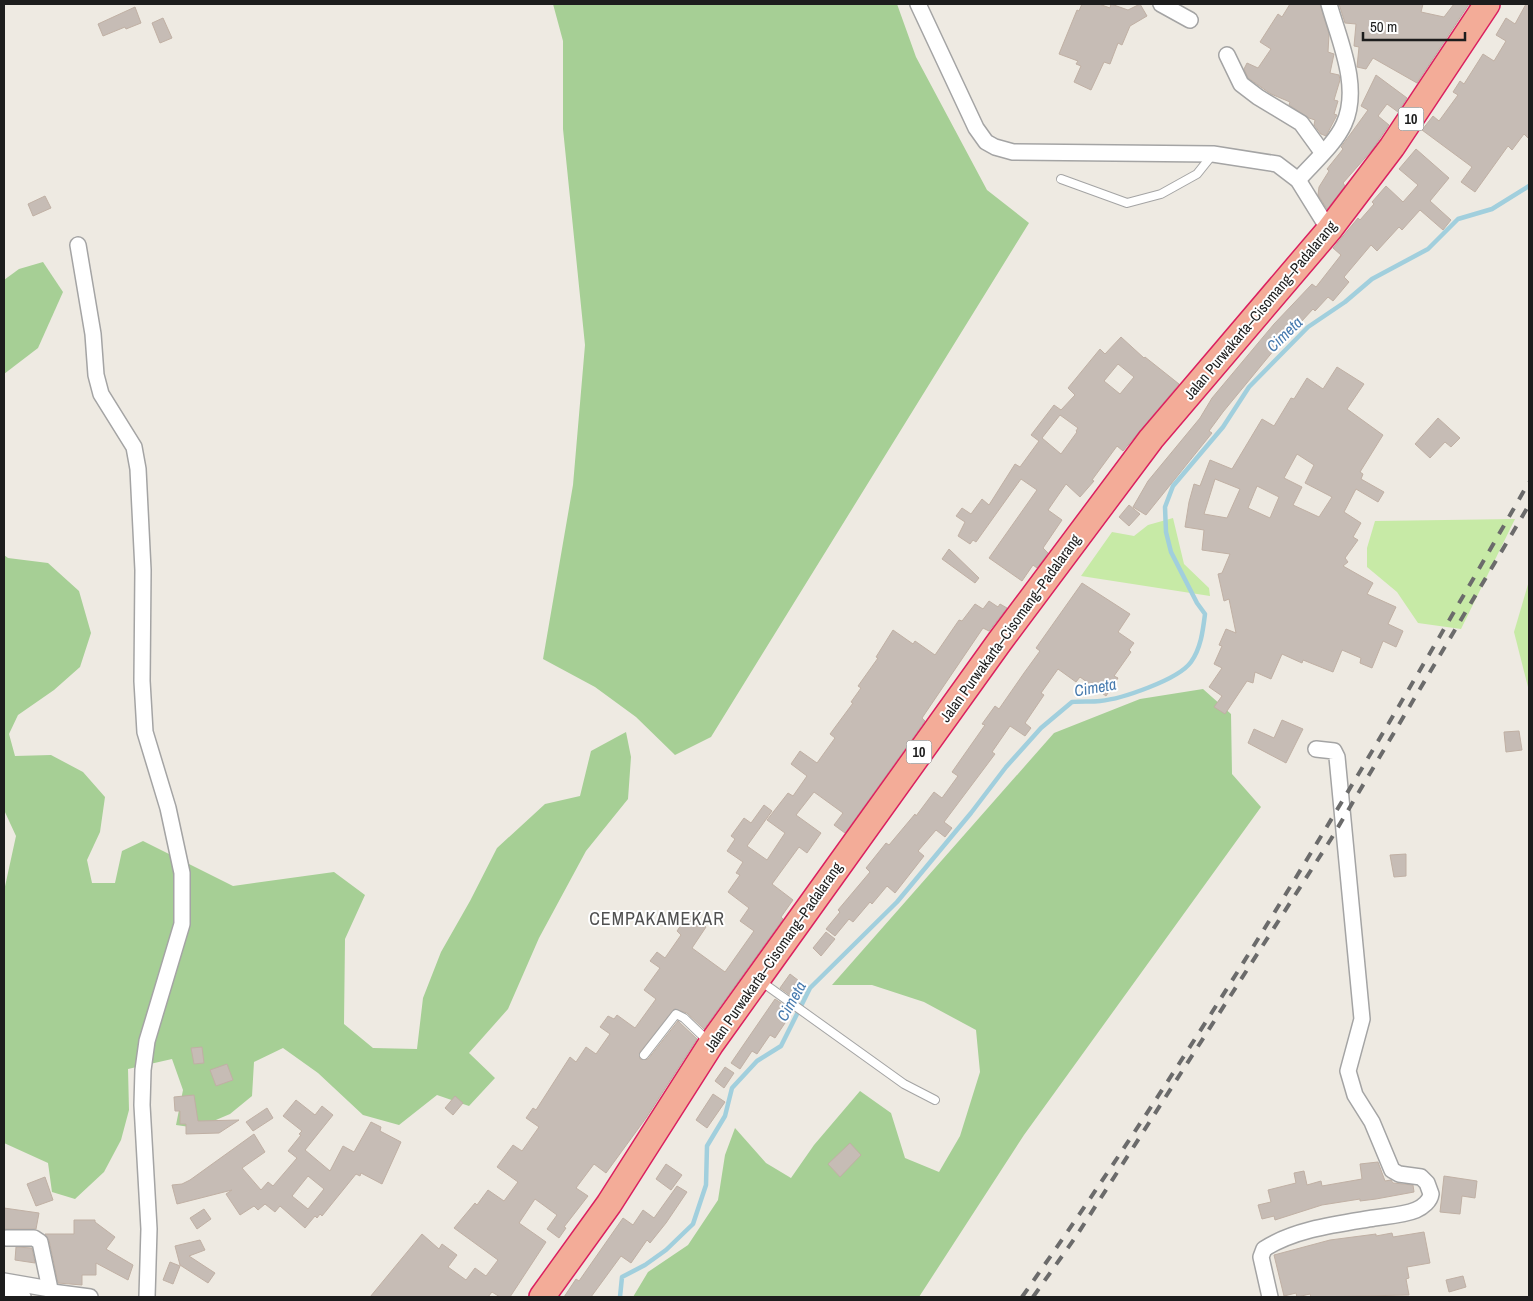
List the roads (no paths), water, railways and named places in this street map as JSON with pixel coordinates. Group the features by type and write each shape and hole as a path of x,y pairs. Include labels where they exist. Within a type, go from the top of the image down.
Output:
{"highway":[{"name":"Jalan Purwakarta–Cisomang–Padalarang","path":"542,1297 609,1204 711,1044 994,649 1151,439 1329,230 1392,147 1487,4"}],"street":[{"path":"918,4 976,128 986,142 995,148 1013,152 1213,154 1278,164 1298,180 1329,230"},
{"path":"1161,4 1190,20"},
{"path":"1298,180 1344,124 1350,102 1348,73 1329,4"},
{"path":"1227,55 1241,84 1258,97 1301,123 1322,152"},
{"path":"78,245 93,334 96,375 101,394 134,447 138,469 143,570 142,681 145,732 168,808 182,873 182,924 147,1041 143,1070 142,1105 149,1229 147,1297"},
{"path":"1270,1297 1261,1256 1264,1249 1273,1243 1302,1233 1346,1222 1413,1211 1428,1202 1431,1194 1427,1183 1421,1177 1399,1174 1392,1170 1372,1122 1351,1084 1348,1071 1362,1019 1337,757 1334,751 1316,749"},
{"path":"6,1238 34,1238 40,1242 52,1293"},
{"path":"4,1281 52,1293 90,1297"},
{"path":"4,1294 22,1297"}],"lane":[{"path":"1061,178 1127,203 1160,194 1197,174 1213,154"},
{"path":"757,979 904,1084 935,1100"},
{"path":"644,1055 676,1014 684,1018 711,1044"}],"waterway":[{"name":"Cimeta","path":"620,1297 622,1277 645,1265 666,1250 693,1224 706,1185 707,1146 725,1116 732,1088 757,1061 781,1046 810,988 897,902 971,813 1006,767 1041,728 1072,702 1100,701 1135,693 1162,682 1184,669 1191,662 1199,645 1205,614 1197,603 1171,552 1166,532 1165,507 1173,486 1223,427 1249,387 1308,327 1345,302 1372,279 1428,249 1458,219 1492,209 1529,186"}],"railway":[{"path":"1022,1297 1156,1098 1285,896 1409,690 1529,482"},
{"path":"1033,1297 1077,1235 1331,839 1529,505"}],"district":[{"name":"CEMPAKAMEKAR","path":"657,918"}]}
